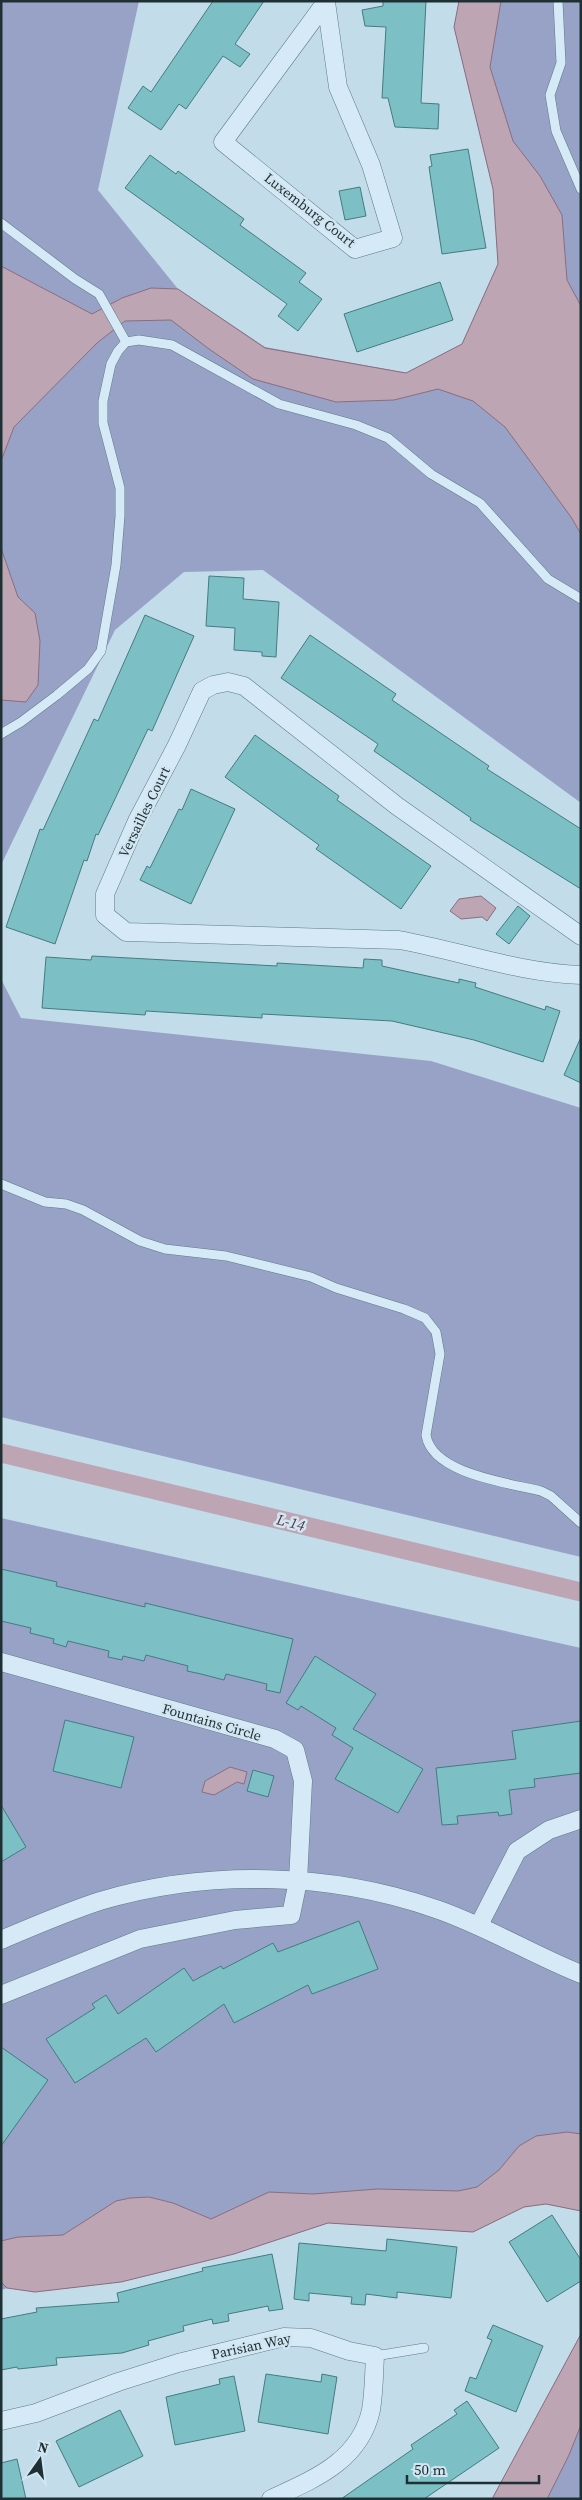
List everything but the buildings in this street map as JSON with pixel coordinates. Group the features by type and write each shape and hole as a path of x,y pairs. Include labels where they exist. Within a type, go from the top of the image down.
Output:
{"street":[{"name":"Luxemburg Court","path":"326,2 338,87 371,165 393,238 356,249 223,142 326,2"},
{"name":"Versailles Court","path":"581,936 397,806 244,686 228,682 213,685 202,691 177,745 137,821 106,894 105,914 126,932 399,940 440,947 553,974 581,975"},
{"name":"Fountains Circle","path":"1,1662 275,1739 295,1750 303,1781 298,1881 291,1915 235,1920 140,1939 1,1994"},
{"path":"479,1925 517,1851 549,1830 581,1819"},
{"path":"1,1940 50,1918 101,1901 154,1888 244,1879 298,1881 346,1886 399,1898 479,1925 581,1974"},
{"name":"Parisian Way","path":"1,2421 36,2413 118,2382 178,2363 284,2337 311,2338 349,2351 375,2356"},
{"path":"271,2499 328,2471 348,2455 355,2445 370,2411 375,2356"}],"lane":[{"path":"558,1 561,63 550,95 556,131 581,189"},
{"path":"1,223 98,294 126,342"},
{"path":"1,734 57,696 88,668 101,651 116,565 120,516 120,488 103,423 102,401 111,364 118,351 126,342 139,340 172,345 279,404 356,425 388,438 431,474 480,503 548,579 581,599"},
{"path":"1,1184 45,1202 66,1204 83,1210 140,1241 185,1253 226,1256 312,1277 336,1288 404,1309 425,1318 436,1332 440,1354 426,1436 429,1449 435,1455 471,1474 541,1491 551,1496 581,1522"},
{"path":"375,2356 424,2348"}],"shaded area":[{"path":"1,1 139,1 98,190 178,289 265,347 407,373 462,344 498,264 493,189 454,27 459,1 581,1 581,803 263,570 184,572 115,630 1,865"},
{"path":"459,1 501,1 490,67 513,141 540,176 562,215 567,280 581,306 581,534 571,517 505,427 473,401 438,389 394,400 336,402 253,379 171,320 125,321 97,343 14,427 1,461 1,266 92,314 122,298 151,288 178,289 265,348 406,373 462,344 498,264 493,189 454,27"},
{"path":"1,548 18,597 35,613 40,641 38,685 26,702 1,700"},
{"path":"481,896 496,908 487,921 482,917 461,919 450,911 459,899"},
{"path":"1,979 21,1018 431,1061 581,1108 581,1557 1,1417"},
{"path":"1,1518 581,1648 581,2211 546,2204 524,2207 473,2232 328,2223 234,2254 121,2282 35,2292 8,2288 1,2290"},
{"path":"230,1767 247,1772 244,1784 237,1782 214,1795 202,1792 205,1781"},
{"path":"567,2132 581,2134 581,2211 546,2204 524,2207 473,2232 328,2223 234,2254 121,2282 35,2292 7,2288 1,2282 1,2241 18,2237 63,2235 116,2201 149,2197 173,2203 211,2219 269,2192 313,2194 377,2189 458,2191 477,2187 499,2170 519,2146 536,2136"},
{"path":"581,2334 581,2499 492,2499"},
{"path":"581,2334 581,2425 569,2455 547,2499 492,2499"}],"waterway":[{"name":"L-14","path":"1,1453 581,1592"}]}
